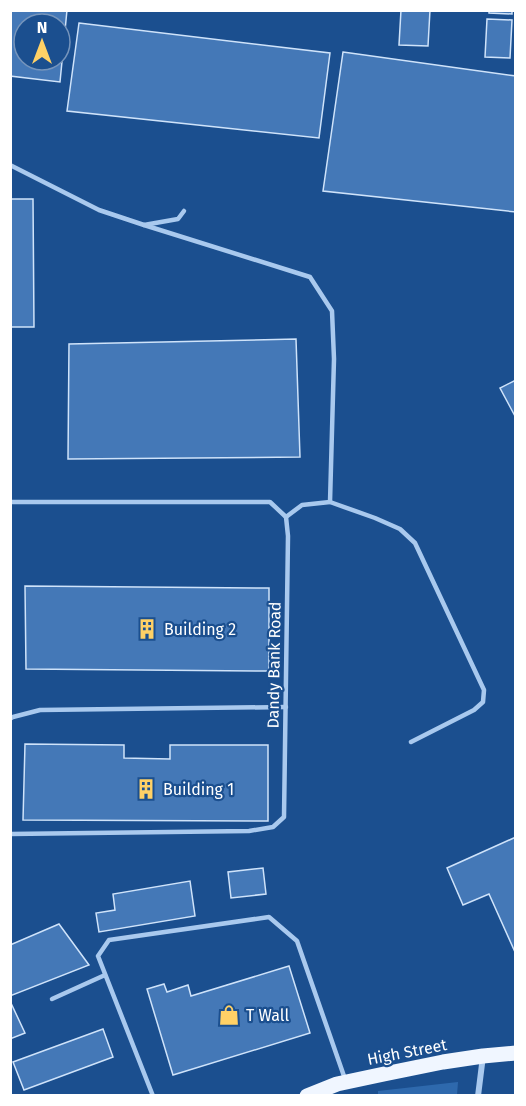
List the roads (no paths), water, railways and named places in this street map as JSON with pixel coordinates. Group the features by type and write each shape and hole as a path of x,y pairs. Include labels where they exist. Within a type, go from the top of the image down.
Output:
{"main road":[{"name":"High Street","path":"311,1095 337,1084 384,1074 443,1062 516,1053"}],"street":[{"path":"478,1095 483,1056"}],"lane":[{"path":"10,165 99,210 310,277 332,311 334,359 330,502"},
{"path":"144,225 178,219 184,211"},
{"path":"10,502 270,502 286,517 302,505 330,502 400,529 415,543 484,690 483,702 474,710 411,741"},
{"name":"Dandy Bank Road","path":"10,834 249,831 273,826 284,817 288,536 286,517"},
{"path":"10,719 40,710 286,707"},
{"path":"153,1095 98,956 109,940 269,918 297,940 346,1082"},
{"path":"52,999 105,975"}],"place":[{"name":"Building 2","path":"147,629"},
{"name":"Building 1","path":"146,789"},
{"name":"T Wall","path":"229,1015"}]}
